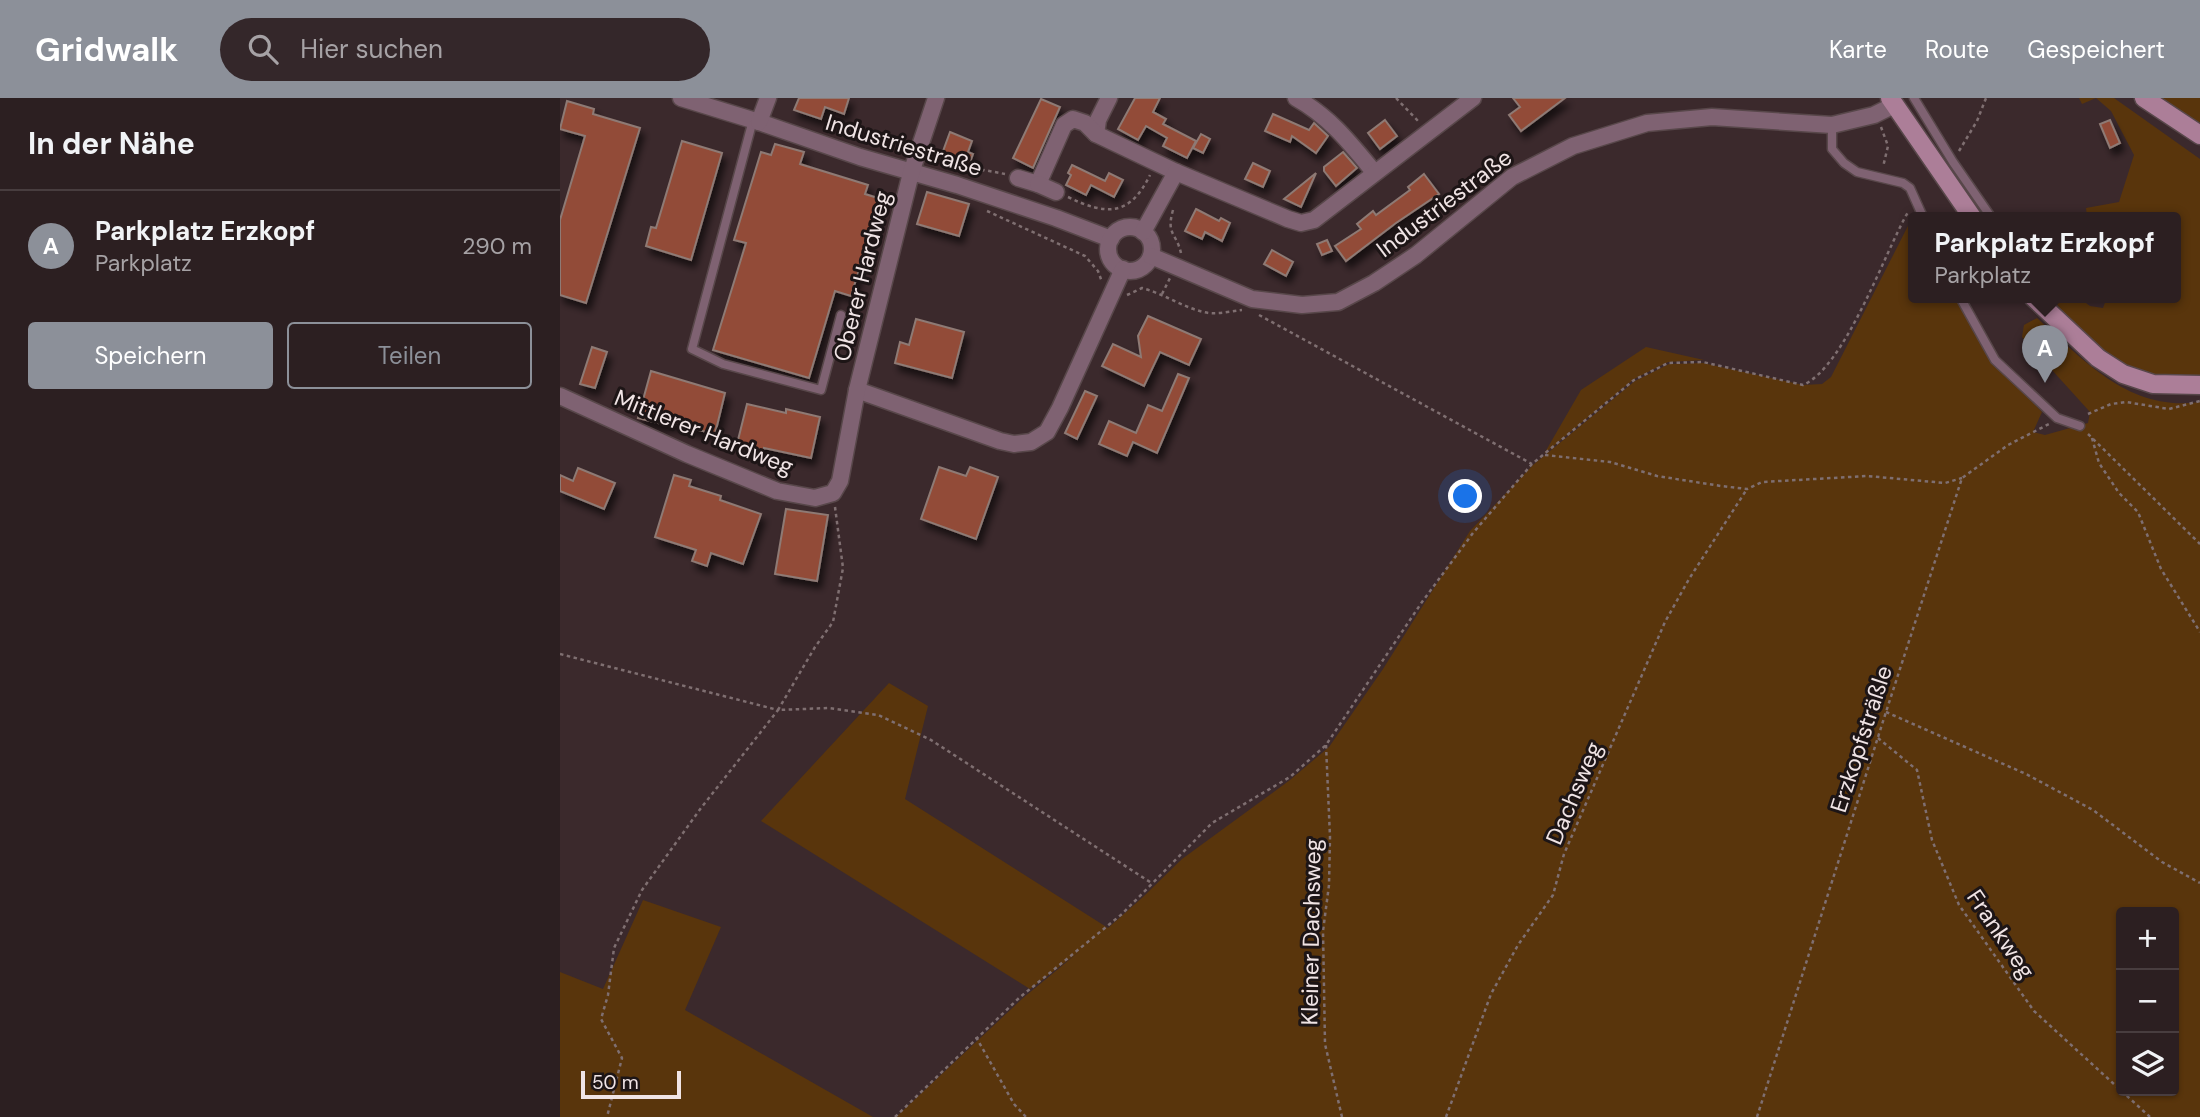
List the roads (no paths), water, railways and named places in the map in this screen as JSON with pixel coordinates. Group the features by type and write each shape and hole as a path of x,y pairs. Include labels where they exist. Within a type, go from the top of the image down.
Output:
{"main road":[{"path":"2144,98 2200,135"},
{"path":"1892,101 1969,212"},
{"path":"2039,303 2098,358 2123,374 2153,384 2200,386"}],"street":[{"name":"Industriestraße","path":"681,98 1056,218 1111,239"},
{"path":"756,121 768,98"},
{"name":"Oberer Hardweg","path":"833,493 841,481 857,390 911,173 936,98"},
{"path":"1096,134 1098,120 1109,98"},
{"path":"1296,98 1318,111 1346,138 1374,172"},
{"path":"1038,184 1064,125 1073,119 1085,123 1096,134 1176,172 1301,223 1314,220 1473,98"},
{"name":"Industriestraße","path":"1151,256 1252,299 1302,305 1338,302 1374,283 1416,255 1512,177 1573,146 1647,123 1712,117 1832,125 1874,115 1892,101"},
{"path":"1143,232 1176,172"},
{"path":"1018,178 1056,192"},
{"path":"1133,227 1143,232 1150,240 1151,256 1143,267 1136,270 1123,269 1112,260 1109,246 1111,239 1117,232 1127,228 1133,227"},
{"name":"Oberer Hardweg","path":"857,390 1000,441 1014,444 1031,442 1047,432 1060,408 1123,269"},
{"name":"Mittlerer Hardweg","path":"560,396 776,491 815,498 833,493"}],"lane":[{"path":"1914,98 1988,212"},
{"path":"756,121 692,349 723,364 821,390 841,315"},
{"path":"1832,125 1832,149 1844,163 1857,172 1903,183 1910,188 1921,212"},
{"path":"1963,303 1999,360 2057,418 2080,426"}],"place":[{"name":"Parkplatz Erzkopf","path":"2045,383"}]}
